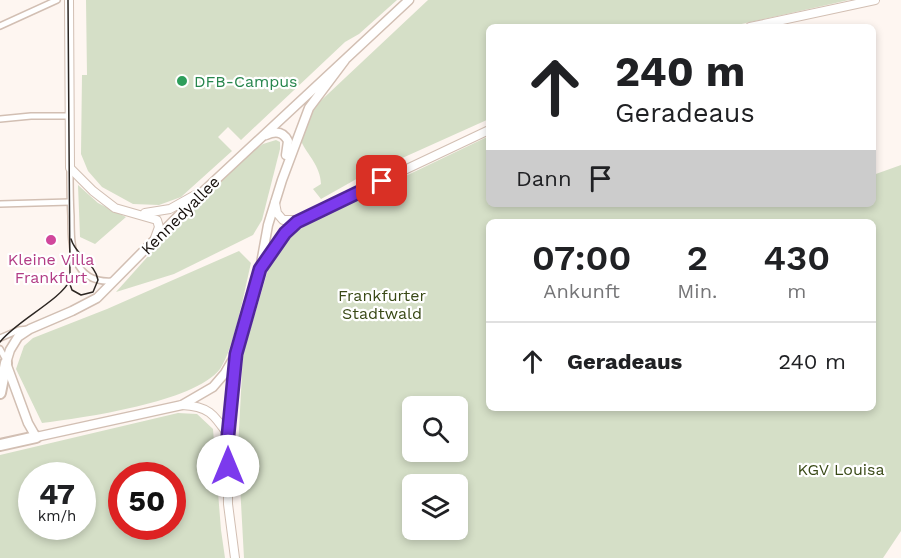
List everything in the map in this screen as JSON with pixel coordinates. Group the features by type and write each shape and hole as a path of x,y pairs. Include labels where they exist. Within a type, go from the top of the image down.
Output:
{"highway":[{"path":"0,393 6,362"},
{"path":"0,445 36,437"}],"main road":[{"path":"69,0 70,168 106,203 156,219 159,222 155,238"},
{"name":"Kennedyallee","path":"6,362 16,339 30,329 89,303 115,280 155,238 408,0"},
{"path":"764,24 874,0"},
{"path":"235,558 228,504 228,435 236,354 280,186 309,108 345,60"},
{"path":"260,269 287,231 302,219 486,131"},
{"path":"260,138 278,132 288,141 280,186"},
{"path":"139,214 170,209 189,199 201,189 207,189"},
{"path":"275,203 277,213 283,220 287,222 302,219"},
{"path":"182,405 213,387 225,373 236,354"},
{"path":"6,362 28,423 36,437 182,405 196,405 205,409 214,415 228,435"}],"street":[{"path":"0,26 57,0"},
{"path":"0,119 69,116"},
{"path":"70,168 71,244 74,258 87,274 99,280 115,280"},
{"path":"0,204 70,202"},
{"path":"0,338 19,330 30,329"},
{"path":"0,349 6,362"}],"green space":[{"name":"DFB-Campus","path":"86,0 397,0 359,34 345,42 241,140 228,127 218,137 232,151 181,197 159,205 133,204 102,187 88,171 81,154 82,75 87,75"},
{"path":"428,0 849,0 741,24 486,24 486,120 360,177 321,199 313,189 321,184 318,171 301,141 312,109"},
{"name":"Frankfurter Stadtwald","path":"486,137 486,207 876,207 876,174 901,165 901,531 883,558 244,558 238,448 243,354 270,263 288,237 316,219"},
{"path":"276,140 280,142 280,149 262,220 253,235 174,274 116,292 185,215 253,151 263,144"},
{"path":"78,185 98,203 126,217 95,244 80,237"},
{"path":"239,251 251,263 239,318 225,360 220,369 207,381 187,391 137,406 42,423 16,369 24,346 33,338 107,309"},
{"path":"178,413 197,414 213,429 225,558 0,558 0,455"}],"tram line":[{"path":"0,342 16,326 58,295 70,280 68,0"},
{"path":"68,279 72,290 81,295 93,292 98,280 93,269 73,245 71,239"}],"place":[{"name":"DFB-Campus","path":"182,81"},
{"name":"Kleine Villa Frankfurt","path":"51,240"}],"route":[{"path":"228,466 228,435 236,354 260,269 285,233 297,222 382,181"}],"park label":[{"name":"KGV Louisa","path":"841,469"}]}
